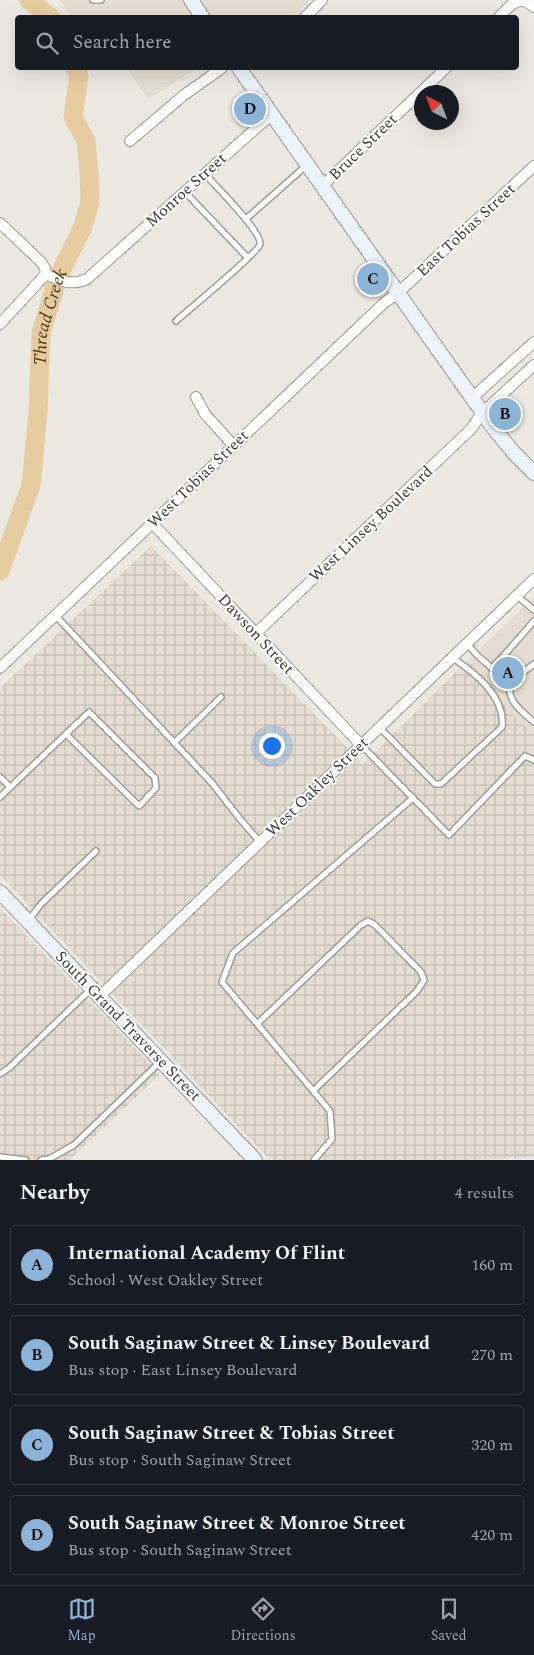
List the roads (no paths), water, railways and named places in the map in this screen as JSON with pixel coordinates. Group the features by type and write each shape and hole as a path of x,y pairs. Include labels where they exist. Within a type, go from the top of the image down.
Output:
{"main road":[{"path":"191,0 202,15"},
{"path":"245,70 272,114 324,185 472,398 514,452 534,473"},
{"name":"South Grand Traverse Street","path":"0,892 255,1160"}],"street":[{"path":"307,15 322,0"},
{"path":"501,15 512,4 522,0 534,7"},
{"path":"130,141 184,95 219,70"},
{"name":"Bruce Street","path":"324,185 444,70"},
{"name":"Monroe Street","path":"46,274 65,283 79,283 87,279 272,114"},
{"name":"East Tobias Street","path":"398,293 534,166"},
{"path":"0,223 41,262 46,274 0,324"},
{"name":"West Tobias Street","path":"0,668 233,445 384,303 398,293"},
{"path":"472,398 534,342"},
{"name":"West Linsey Boulevard","path":"256,633 471,429 483,412 534,366"},
{"path":"196,397 205,414 233,445"},
{"name":"Dawson Street","path":"152,522 361,745"},
{"name":"West Oakley Street","path":"96,992 260,842 534,578"}],"lane":[{"path":"93,0 101,0"},
{"path":"246,219 308,164"},
{"path":"176,321 260,247 261,243 258,235 246,219 204,173"},
{"path":"185,192 248,258"},
{"path":"516,595 534,610"},
{"path":"56,616 212,783 260,842"},
{"path":"492,668 534,621"},
{"path":"466,644 510,683"},
{"path":"379,728 435,784 441,784 502,727 503,718 499,707 486,685 453,658"},
{"path":"534,664 510,683 509,691 516,707 534,722"},
{"path":"174,743 222,697"},
{"path":"0,797 89,712 155,778 156,788 138,806 66,734"},
{"path":"361,745 449,835 525,756 534,760"},
{"path":"0,777 10,787"},
{"path":"314,1160 332,1138 330,1111 222,982 233,953 413,798"},
{"path":"28,922 40,904 96,851"},
{"path":"257,1024 361,925 368,921 375,925 421,972 424,980 417,991 312,1091"},
{"path":"0,1074 96,992"},
{"path":"41,1160 49,1159 74,1145 161,1061"},
{"path":"0,1157 26,1160"}],"waterway":[{"name":"Thread Creek","path":"29,0 47,15"},
{"name":"Thread Creek","path":"0,571 31,485 38,413 41,333 58,277 82,229 90,202 86,141 73,117 79,76 76,70"}],"place":[{"name":"South Saginaw Street & Monroe Street","path":"250,109"},
{"name":"South Saginaw Street & Tobias Street","path":"373,279"},
{"name":"South Saginaw Street & Linsey Boulevard","path":"505,414"},
{"name":"International Academy Of Flint","path":"508,673"}]}
